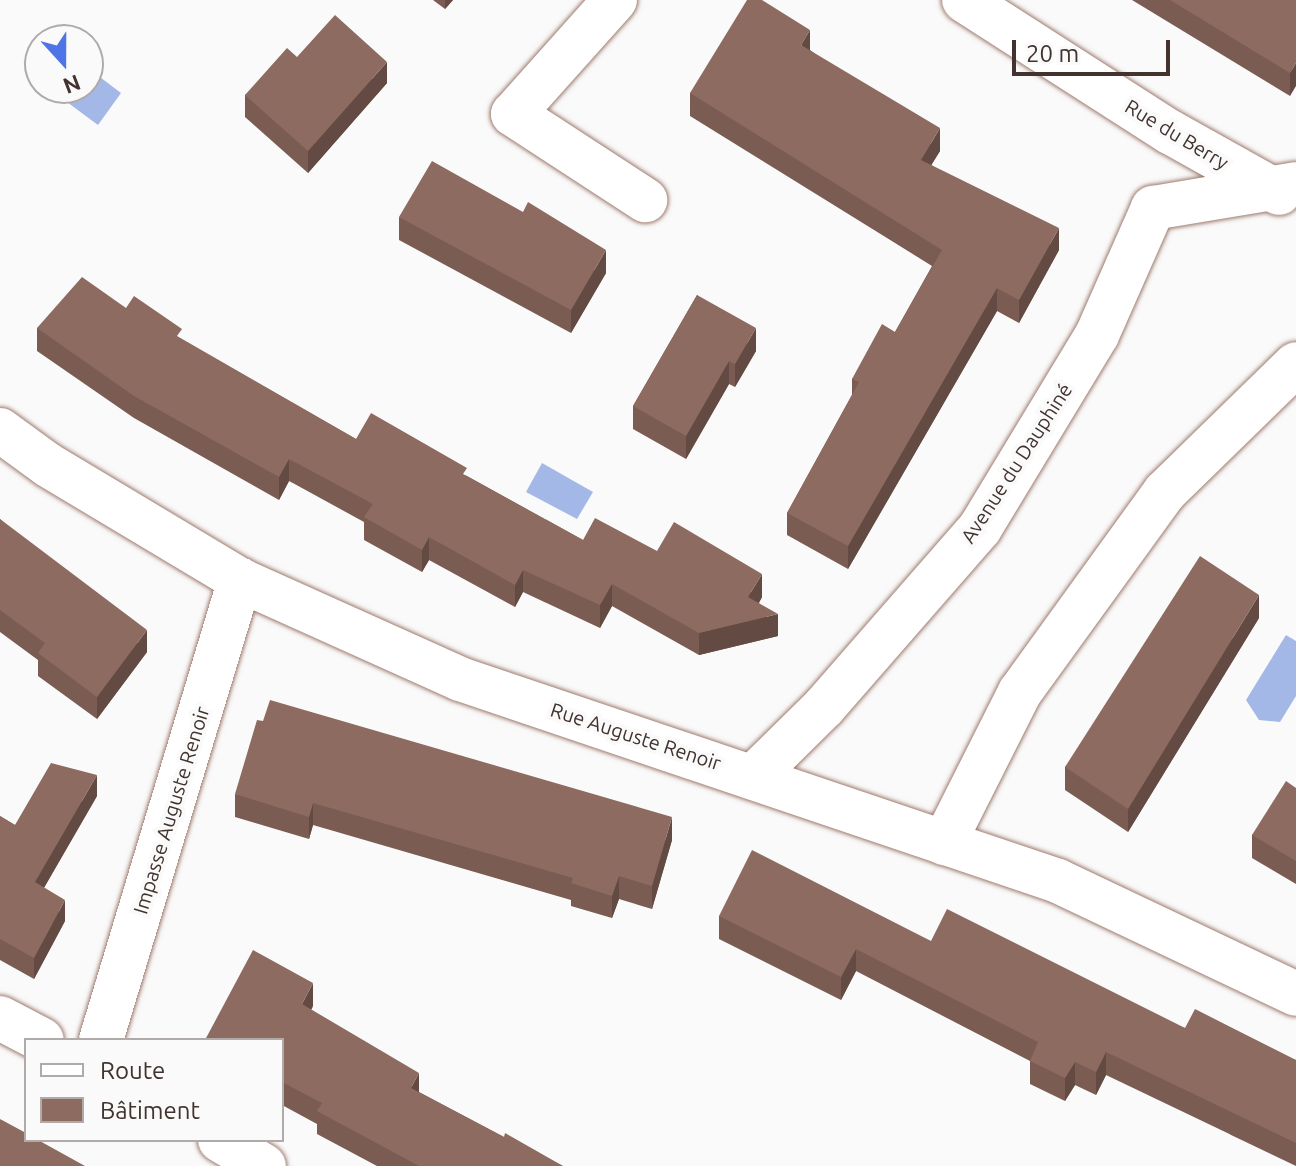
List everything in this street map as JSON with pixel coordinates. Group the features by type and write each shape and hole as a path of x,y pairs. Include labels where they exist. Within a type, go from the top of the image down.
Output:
{"street":[{"path":"615,0 513,114 645,200"},
{"name":"Rue du Berry","path":"964,0 1170,132 1287,192"},
{"name":"Avenue du Dauphiné","path":"755,775 824,707 980,528 1097,335 1153,208 1287,192"},
{"path":"944,843 1020,692 1165,492 1296,364"},
{"name":"Rue Auguste Renoir","path":"0,430 48,465 240,580 460,679 755,775 1058,881 1296,994"},
{"name":"Impasse Auguste Renoir","path":"102,1038 240,580"},
{"path":"0,1018 38,1038"},
{"path":"223,1142 264,1166"}],"water":[{"path":"104,80 121,93 98,125 70,104 104,104"},
{"path":"542,463 593,492 577,519 526,492"},
{"path":"1286,635 1296,641 1296,696 1280,722 1259,720 1246,700"}],"building":[{"path":"747,0 762,0 810,30 801,45 940,128 921,160 1059,228 1019,300 997,288 848,546 787,513 859,382 852,379 882,324 895,332 942,250 690,93"},
{"path":"1170,0 1296,0 1296,63 1290,73"},
{"path":"335,15 387,62 308,151 245,95 287,48 297,57"},
{"path":"432,161 523,212 528,202 606,250 571,310 399,217"},
{"path":"82,277 126,308 134,296 182,329 177,336 356,439 371,413 467,468 463,474 583,540 595,518 657,551 674,522 762,574 748,597 778,614 699,633 612,584 600,605 523,570 515,585 429,537 422,550 364,517 373,504 289,459 279,477 134,396 37,328"},
{"path":"697,295 756,328 735,364 729,361 686,436 633,406"},
{"path":"0,519 147,630 97,697 38,653 45,643 0,610"},
{"path":"1200,556 1259,595 1128,809 1065,767"},
{"path":"270,700 672,817 652,886 619,876 612,896 571,883 573,878 313,803 309,817 235,794 257,720 263,721"},
{"path":"51,763 97,775 35,882 65,900 34,958 0,939 0,816 15,825"},
{"path":"1286,781 1296,788 1296,861 1252,835"},
{"path":"752,850 931,941 947,909 1185,1028 1195,1009 1296,1060 1296,1143 1106,1052 1096,1072 1075,1062 1065,1078 1030,1061 1038,1042 856,949 841,977 719,916"},
{"path":"253,950 313,983 302,1004 419,1073 411,1088 504,1137 505,1133 563,1166 419,1166 317,1111 322,1103 284,1083 284,1038 206,1038"},
{"path":"0,1119 24,1132 24,1142 42,1142 85,1166 0,1166"}]}
